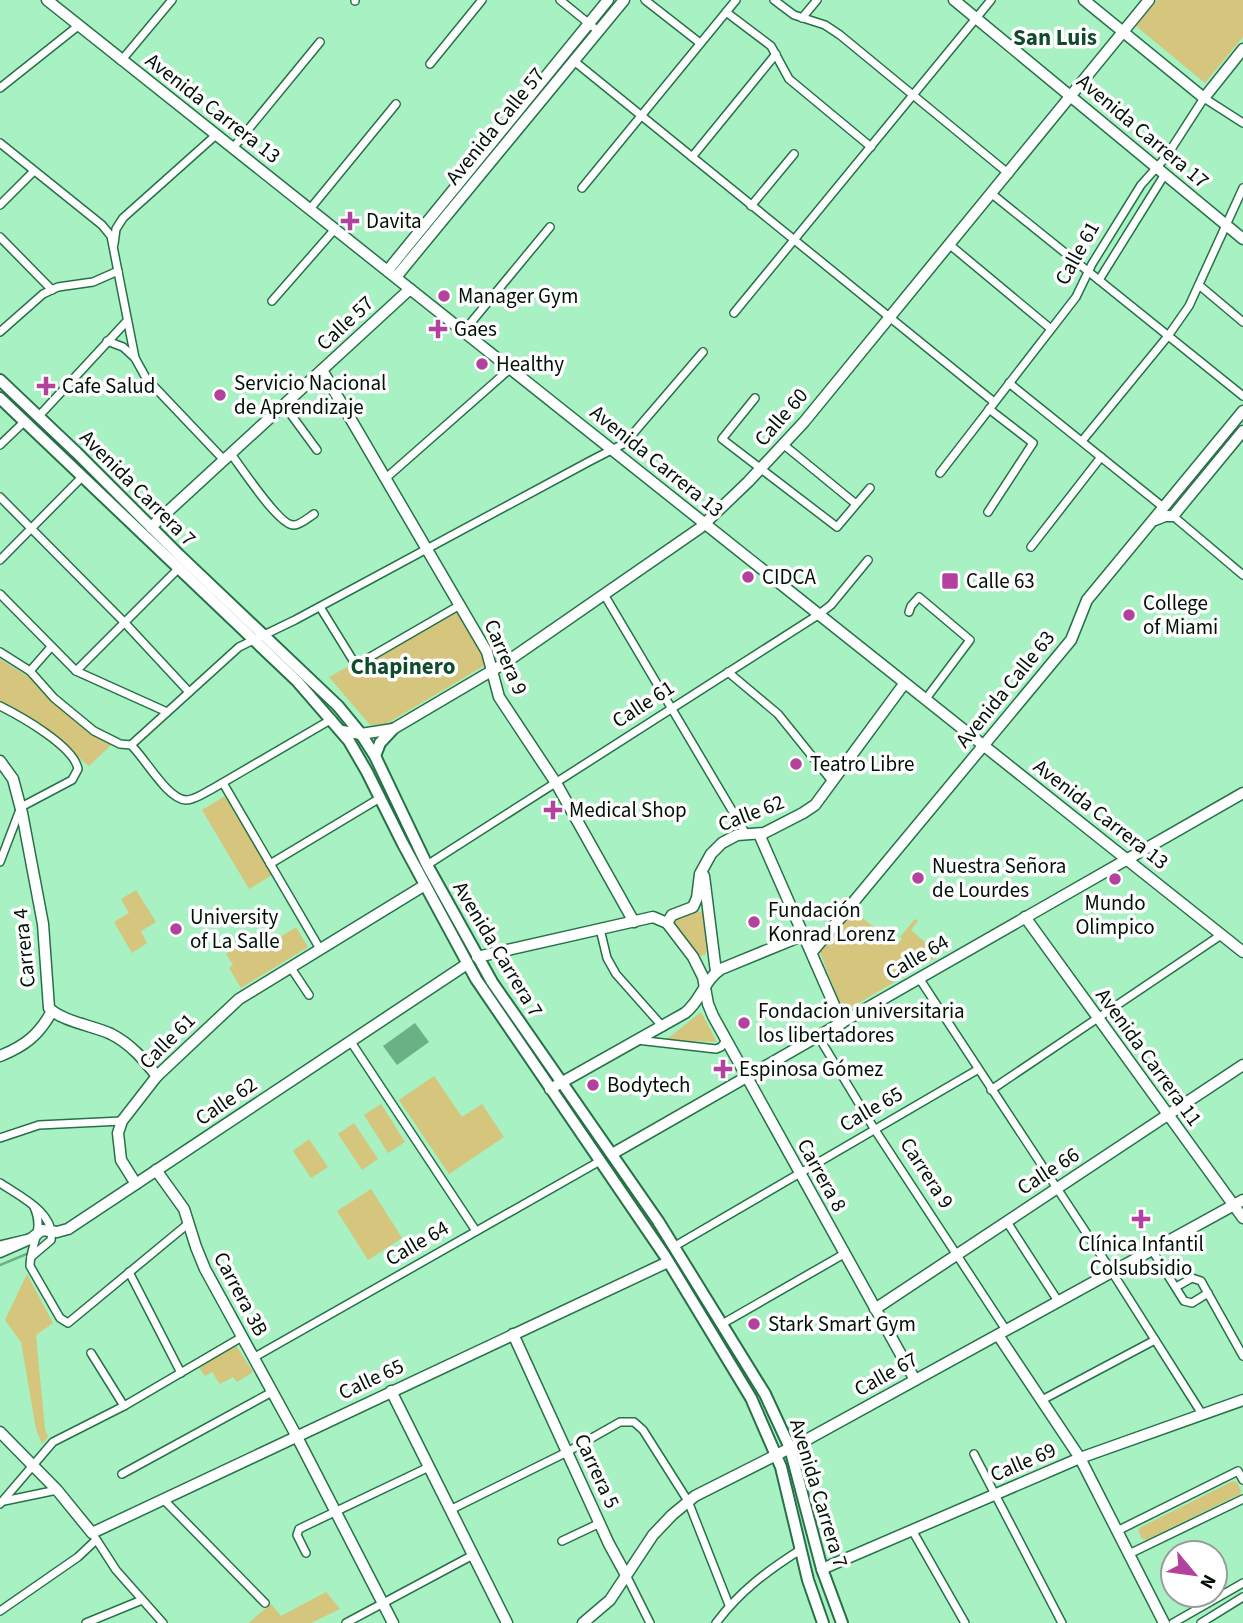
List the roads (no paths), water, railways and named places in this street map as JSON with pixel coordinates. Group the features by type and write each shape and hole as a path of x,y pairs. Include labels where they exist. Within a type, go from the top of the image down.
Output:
{"main road":[{"name":"Avenida Carrera 7","path":"0,380 259,637 342,731 368,772 467,964 668,1262 744,1385 777,1455 800,1550 823,1623"},
{"name":"Avenida Carrera 7","path":"0,398 178,569 338,706 361,734 375,756 427,865 492,982 675,1246 765,1394 790,1448 822,1569 842,1623"},
{"path":"375,756 380,743 393,729"}],"street":[{"name":"Avenida Carrera 13","path":"47,0 1243,952"},
{"path":"121,61 172,0"},
{"path":"430,64 482,0"},
{"path":"560,0 598,31"},
{"name":"Avenida Calle 57","path":"392,274 608,0"},
{"name":"Avenida Calle 57","path":"392,274 624,0"},
{"path":"645,0 700,43"},
{"path":"582,188 736,0"},
{"path":"774,0 794,15 825,25 840,35 1009,174"},
{"path":"802,18 817,0"},
{"name":"Avenida Carrera 17","path":"954,0 1243,239"},
{"path":"734,313 991,0"},
{"path":"1084,0 1204,98 1243,122"},
{"name":"Calle 60","path":"342,731 361,734 393,729 493,671 605,596 704,524 784,445 1009,174 1149,0"},
{"path":"726,12 771,46 789,79 871,147"},
{"path":"0,88 78,26"},
{"path":"233,148 320,43"},
{"name":"Calle 61","path":"1099,280 1166,157 1204,98 1243,49"},
{"path":"692,158 776,54"},
{"path":"574,61 889,319 1033,443 988,512"},
{"path":"310,209 396,104"},
{"path":"114,246 116,229 123,218 216,135"},
{"path":"0,143 102,225 111,236 135,358 146,378 227,457 286,523 297,525 314,514"},
{"path":"751,206 794,154"},
{"path":"0,205 34,171"},
{"name":"Calle 61","path":"940,473 1080,290 1088,271 1140,185 1160,171"},
{"path":"1082,441 1168,336 1189,306 1243,188"},
{"path":"992,194 1243,396"},
{"path":"464,331 550,227"},
{"path":"272,301 335,229"},
{"path":"0,237 52,289"},
{"path":"950,245 1051,329"},
{"path":"0,332 36,299 52,289 93,282 118,271"},
{"path":"1199,285 1243,322"},
{"name":"Calle 57","path":"151,527 410,289"},
{"path":"38,416 127,321"},
{"path":"107,341 123,347 135,358"},
{"path":"131,745 234,651 613,451 633,435 703,352"},
{"path":"386,478 511,368"},
{"name":"Carrera 9","path":"322,370 487,652 499,698 556,783 634,922"},
{"path":"1009,383 1163,507"},
{"path":"755,398 722,439 838,527 870,488"},
{"path":"284,405 317,450"},
{"name":"Avenida Calle 63","path":"812,952 1071,640 1087,600 1243,411"},
{"path":"0,445 24,422"},
{"path":"1173,516 1243,431"},
{"path":"784,445 856,505"},
{"path":"1031,547 1101,457"},
{"path":"0,560 82,477"},
{"path":"0,497 189,692"},
{"path":"1145,529 1160,517 1173,516 1243,575"},
{"name":"Calle 61","path":"427,865 818,615 831,605 867,560"},
{"path":"76,671 178,569"},
{"path":"0,594 76,671 167,712"},
{"path":"605,596 746,834"},
{"path":"909,612 919,597 970,640 925,700"},
{"path":"320,607 354,662 360,664 460,605"},
{"path":"30,671 51,647"},
{"path":"0,652 30,671 54,698 94,731 120,744 131,745 177,798 188,800 223,783 332,719"},
{"path":"727,672 778,714 832,781"},
{"name":"Calle 62","path":"704,865 722,843 746,834 759,834 803,813 823,796 904,684"},
{"path":"0,706 31,722 74,759 78,769 72,779 21,807 0,862"},
{"name":"Carrera 4","path":"0,761 13,779 21,807 41,910 48,1003 52,1011 122,1040 157,1076"},
{"path":"223,783 320,949"},
{"name":"Calle 64","path":"611,1154 1243,793"},
{"path":"270,864 380,799"},
{"path":"759,834 842,1023"},
{"path":"667,923 672,915 689,909 695,903 698,878 704,865"},
{"path":"704,865 716,972"},
{"name":"Calle 61","path":"122,1121 157,1076 239,999 425,885"},
{"path":"478,957 653,917 667,923 693,957 705,984"},
{"name":"Avenida Carrera 11","path":"1025,917 1168,1115 1238,1202 1243,1218"},
{"path":"600,929 607,958 616,974 663,1027"},
{"path":"550,1089 691,1009 705,984 716,972 804,935"},
{"path":"991,1090 1221,935"},
{"path":"693,957 707,956 712,949"},
{"name":"Calle 62","path":"0,1252 46,1229 57,1232 68,1229 467,964"},
{"path":"290,968 309,995"},
{"path":"919,978 1202,1414"},
{"name":"Carrera 8","path":"705,984 710,1010 726,1041 915,1380"},
{"path":"0,1056 20,1048 36,1037 52,1011"},
{"name":"Carrera 9","path":"818,1036 875,1130 958,1254 1042,1400 1080,1458 1164,1623"},
{"path":"637,1041 716,1049 726,1041"},
{"path":"351,1042 476,1231"},
{"name":"Calle 66","path":"875,1309 1243,1065"},
{"name":"Calle 65","path":"675,1246 977,1070"},
{"path":"0,1138 39,1125 122,1121 118,1133 120,1156 135,1184"},
{"name":"Calle 64","path":"253,1357 600,1161"},
{"name":"Carrera 3B","path":"156,1170 180,1202 199,1256 296,1435"},
{"path":"0,1183 48,1220 51,1240 30,1259"},
{"name":"Calle 67","path":"583,1623 610,1600 645,1544 671,1515 688,1501 790,1448 1238,1202"},
{"path":"34,1207 39,1220 33,1236 30,1266 60,1318 68,1323 189,1223"},
{"path":"1007,1222 1058,1301"},
{"path":"0,1245 33,1236"},
{"path":"1152,1250 1188,1303 1208,1293"},
{"path":"722,1324 844,1254"},
{"name":"Calle 65","path":"0,1611 78,1558 94,1536 163,1499 668,1262"},
{"path":"129,1272 181,1373"},
{"path":"1176,1287 1197,1278 1243,1356"},
{"name":"Carrera 5","path":"513,1334 600,1523 650,1623"},
{"path":"1,1503 53,1442 124,1406 242,1337"},
{"path":"1042,1400 1155,1340"},
{"path":"91,1353 124,1406"},
{"path":"391,1391 507,1623"},
{"path":"122,1474 272,1392"},
{"name":"Calle 69","path":"822,1569 1080,1458 1243,1400"},
{"path":"450,1510 626,1420 634,1422 643,1430 688,1501 729,1605"},
{"path":"0,1432 57,1490 94,1536 104,1554 163,1623"},
{"path":"296,1435 393,1623"},
{"path":"974,1454 1062,1623"},
{"path":"306,1553 297,1530 429,1467"},
{"path":"1117,1531 1238,1471 1243,1480"},
{"path":"1,1503 57,1490"},
{"path":"163,1499 265,1602"},
{"path":"1129,1554 1243,1499"},
{"path":"562,1541 600,1523"},
{"path":"912,1530 965,1623"},
{"path":"716,1623 729,1605 761,1575 800,1550"},
{"path":"346,1623 472,1555"},
{"path":"1201,1623 1243,1598"},
{"path":"86,1623 142,1600"},
{"path":"1172,1623 1198,1609"},
{"path":"1210,1609 1213,1615"}],"waterway":[{"path":"0,1265 29,1253"}],"place":[{"name":"Davita","path":"350,221"},
{"name":"Manager Gym","path":"444,296"},
{"name":"Gaes","path":"438,329"},
{"name":"Healthy","path":"482,364"},
{"name":"Cafe Salud","path":"46,386"},
{"name":"Servicio Nacional de Aprendizaje","path":"220,395"},
{"name":"CIDCA","path":"748,577"},
{"name":"Calle 63","path":"950,581"},
{"name":"College of Miami","path":"1129,615"},
{"name":"Teatro Libre","path":"796,764"},
{"name":"Medical Shop","path":"553,810"},
{"name":"Nuestra Señora de Lourdes","path":"918,878"},
{"name":"Mundo Olimpico","path":"1115,879"},
{"name":"Fundación Konrad Lorenz","path":"754,922"},
{"name":"University of La Salle","path":"176,929"},
{"name":"Fondacion universitaria los libertadores","path":"744,1023"},
{"name":"Espinosa Gómez","path":"723,1069"},
{"name":"Bodytech","path":"593,1085"},
{"name":"Clínica Infantil Colsubsidio","path":"1141,1219"},
{"name":"Stark Smart Gym","path":"754,1324"}],"district":[{"name":"San Luis","path":"1055,37"},
{"name":"Chapinero","path":"403,666"}]}
